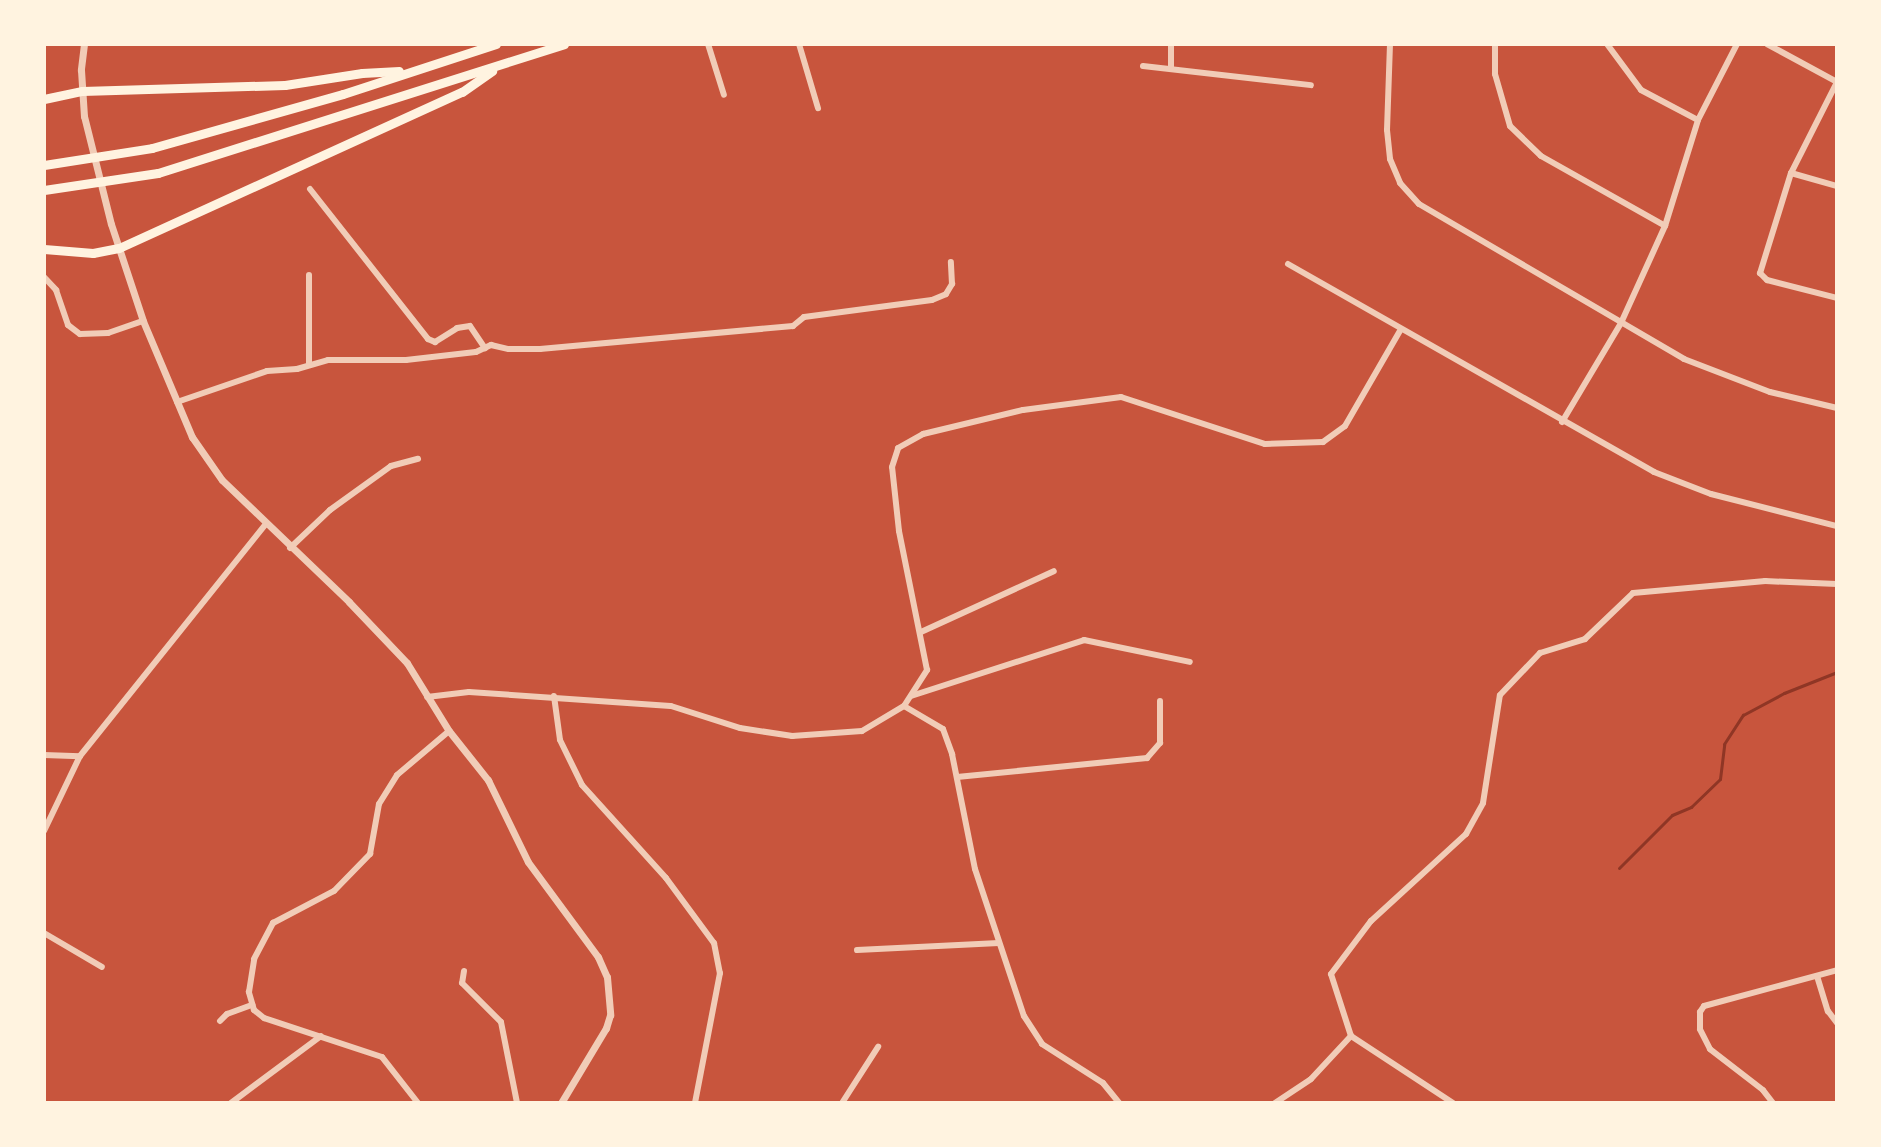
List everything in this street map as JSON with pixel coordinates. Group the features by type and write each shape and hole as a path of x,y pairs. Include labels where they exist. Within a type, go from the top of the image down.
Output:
{"main road":[{"path":"44,165 152,148 343,94 496,44"},
{"path":"44,190 158,173 564,44"},
{"path":"44,249 93,253 119,248 462,92 502,64"},
{"path":"44,99 82,91 285,85 362,73 411,71"}],"street":[{"path":"84,44 84,116 111,224 143,321 192,437 222,480 265,525 349,602 407,663 449,731 488,780 528,862 586,938 607,977 611,1000 606,1028 561,1103"},
{"path":"472,52 481,44"},
{"path":"708,44 724,95"},
{"path":"799,44 818,108"},
{"path":"1171,44 1171,69"},
{"path":"1390,44 1387,130 1390,159 1400,183 1419,204 1698,365 1770,392 1837,408"},
{"path":"1495,44 1495,74 1510,126 1541,156 1665,226"},
{"path":"1607,44 1641,90 1698,120"},
{"path":"1562,422 1621,323 1665,226 1698,120 1737,44"},
{"path":"1767,44 1837,82 1791,173 1760,273 1767,280 1837,298"},
{"path":"1143,66 1311,85"},
{"path":"1791,173 1837,186"},
{"path":"310,189 428,339 435,342 457,328 470,326 485,348"},
{"path":"177,402 267,371 328,360 406,360 485,348 540,349 793,326 804,317 932,300 946,294 952,284 951,262"},
{"path":"1288,264 1654,472 1711,494 1837,526"},
{"path":"309,275 309,365"},
{"path":"44,277 56,290 68,325 80,334 108,333 143,321"},
{"path":"427,697 469,692 554,696 671,706 740,728 792,736 862,731 904,706 927,670 899,531 892,467 898,448 923,434 1023,410 1121,397 1265,444 1323,442 1345,426 1401,329"},
{"path":"290,548 330,510 391,466 418,459"},
{"path":"44,831 80,756 265,525"},
{"path":"921,632 1054,571"},
{"path":"1453,1103 1351,1036 1331,974 1371,921 1466,834 1483,803 1500,695 1540,653 1585,639 1633,593 1765,581 1837,584"},
{"path":"911,696 1084,640 1190,662"},
{"path":"554,696 560,740 582,785 666,878 714,943 720,973 695,1103"},
{"path":"957,777 1147,758 1160,743 1160,701"},
{"path":"904,706 931,719 943,729 957,777 975,869 1024,1016 1042,1044 1103,1083 1119,1103"},
{"path":"418,1103 382,1057 264,1018 252,1005 249,992 254,959 273,923 334,891 370,854 379,804 397,775 449,731"},
{"path":"44,755 80,756"},
{"path":"44,933 102,967"},
{"path":"857,950 999,943"},
{"path":"1773,1103 1763,1090 1710,1049 1700,1029 1700,1012 1704,1006 1837,970"},
{"path":"464,971 462,983 498,1018 505,1033 517,1103"},
{"path":"1817,976 1828,1011 1837,1023"},
{"path":"220,1021 227,1014 252,1005"},
{"path":"231,1103 322,1036"},
{"path":"1275,1103 1311,1079 1351,1036"},
{"path":"842,1103 878,1047"}],"waterway":[{"path":"1619,868 1672,815 1691,807 1720,779 1724,744 1743,715 1784,693 1837,672"}]}
